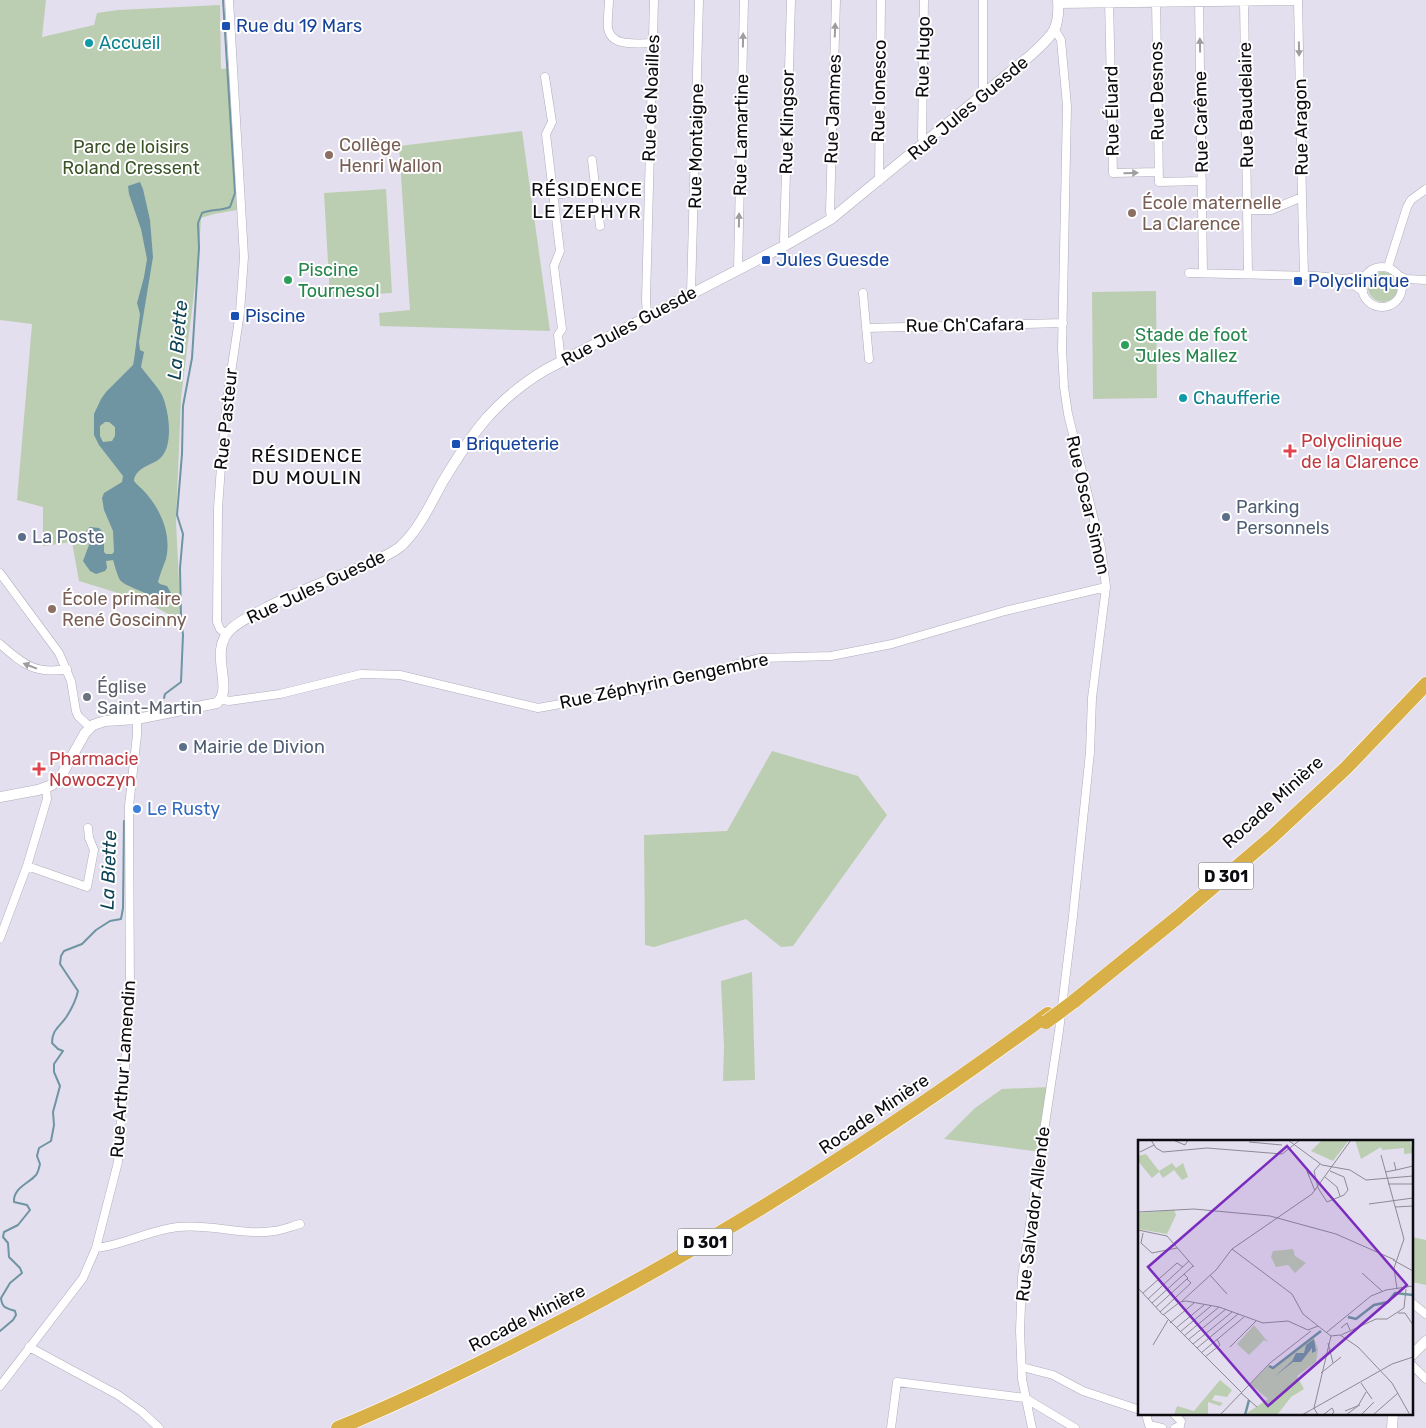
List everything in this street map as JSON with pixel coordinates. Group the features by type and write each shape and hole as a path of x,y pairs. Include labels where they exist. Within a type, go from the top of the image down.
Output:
{"highway":[{"name":"Rocade Minière","path":"355,1428 539,1341 634,1291 818,1182 922,1113 1072,999 1168,919 1249,850 1370,741 1426,684"},
{"name":"Rocade Minière","path":"338,1428 488,1360 627,1287 699,1246 774,1202 845,1156 940,1093 1047,1018"}],"main road":[{"path":"1055,30 1059,16 1058,2"},
{"name":"Rue Jules Guesde","path":"226,634 243,620 276,603 368,564 399,548 421,521 467,442 487,416 514,390 561,362 832,219 1031,55 1055,30"},
{"path":"0,797 46,788 57,781 90,727 105,721 137,719 217,702 221,699 224,686 221,648 226,634"},
{"path":"1414,1353 1426,1341"}],"street":[{"name":"Rue Pasteur","path":"226,634 220,629 217,622 218,508 227,400 240,312 244,257 229,0"},
{"path":"609,0 608,28 616,40 621,43 653,43"},
{"name":"Rue de Noailles","path":"647,316 654,0"},
{"name":"Rue Montaigne","path":"691,293 700,0"},
{"name":"Rue Lamartine","path":"738,269 744,0"},
{"name":"Rue Klingsor","path":"786,244 784,240 791,0"},
{"name":"Rue Jammes","path":"832,219 830,211 836,0"},
{"name":"Rue Ionesco","path":"879,181 881,0"},
{"name":"Rue Hugo","path":"924,0 922,138 924,144"},
{"path":"983,0 983,94"},
{"name":"Rue Baudelaire","path":"1244,0 1248,274"},
{"path":"1058,2 1298,0"},
{"name":"Rue Aragon","path":"1247,210 1271,210 1302,197 1298,0"},
{"name":"Rue Desnos","path":"1156,1 1159,182 1202,181"},
{"name":"Rue Carême","path":"1199,1 1203,273"},
{"name":"Rue Éluard","path":"1109,2 1112,173 1158,172"},
{"name":"Rue Oscar Simon","path":"1055,30 1062,40 1067,106 1063,374 1068,414 1101,548 1106,587 1092,698 1088,771 1059,1031"},
{"path":"545,77 552,122 546,134 560,251 554,266 562,329 558,335 561,362"},
{"path":"592,160 600,226"},
{"path":"1388,267 1406,207 1411,200 1426,189"},
{"path":"553,196 595,190"},
{"path":"1302,197 1304,275"},
{"path":"1189,273 1304,275 1344,279 1365,276 1375,268 1388,267 1406,279 1425,280"},
{"path":"1365,276 1362,286 1369,301 1384,306 1395,302 1407,287 1425,280"},
{"path":"1400,276 1402,292"},
{"path":"1344,279 1363,291"},
{"path":"863,293 869,359"},
{"name":"Rue Ch'Cafara","path":"866,328 1063,323"},
{"path":"0,573 59,652 67,669 78,716 90,727"},
{"name":"Rue Zéphyrin Gengembre","path":"221,699 229,701 280,694 360,674 400,675 538,708 645,689 759,658 831,656 892,644 1005,611 1106,587"},
{"path":"0,644 28,666 56,671 67,669"},
{"name":"Rue Arthur Lamendin","path":"0,1386 83,1278 96,1248 118,1162 130,998 129,806 137,719"},
{"path":"0,938 27,866 46,800 46,788"},
{"path":"27,866 87,887 94,850 89,838 88,828"},
{"name":"Rue Salvador Allende","path":"1032,1428 1025,1398 1020,1332 1023,1269 1059,1031"},
{"path":"96,1248 129,1242 153,1231 177,1227 196,1226 246,1231 274,1231 300,1224"},
{"path":"1414,1305 1426,1314"},
{"path":"29,1347 118,1395 142,1412 159,1428"},
{"path":"1022,1367 1053,1374 1083,1391 1138,1409"},
{"path":"1414,1367 1426,1379"},
{"path":"891,1428 897,1382 1025,1398 1071,1427"},
{"path":"1147,1416 1149,1425 1162,1428"},
{"path":"1175,1428 1180,1426 1181,1421 1176,1416"}],"green space":[{"name":"Parc de loisirs Roland Cressent","path":"0,0 46,0 42,37 94,25 97,13 118,10 220,5 221,69 230,68 237,210 201,218 199,253 181,398 176,522 181,621 144,601 79,581 72,542 43,546 43,507 17,500 32,324 0,320"},
{"path":"522,131 550,331 380,326 379,313 410,310 399,146"},
{"path":"386,189 392,293 330,297 324,193"},
{"path":"1383,272 1394,276 1398,287 1394,298 1383,302 1372,298 1368,287 1372,276"},
{"name":"Stade de foot Jules Mallez","path":"1156,291 1157,398 1093,399 1092,292"},
{"path":"772,751 858,776 887,815 793,946 781,947 746,919 654,947 645,945 644,835 727,831"},
{"path":"752,972 755,1080 723,1081 724,1047 721,981"},
{"path":"1049,1087 1041,1152 944,1139 975,1108 1002,1089"},
{"path":"1414,1237 1426,1240 1426,1285 1414,1282"}],"water":[{"path":"140,182 143,189 150,220 153,257 139,342 140,350 144,352 141,367 162,395 167,410 169,429 169,439 163,455 140,470 134,481 154,504 166,531 166,559 158,582 167,586 171,593 168,603 160,607 155,604 156,599 126,585 120,580 113,560 106,561 107,568 105,571 96,574 90,571 83,561 89,545 85,534 90,527 99,528 104,533 104,552 112,554 114,552 113,531 104,510 102,498 104,493 122,482 123,476 99,445 94,435 94,414 106,392 133,365 134,360 140,314 137,303 147,259 141,229 128,186","holes":["105,422 109,422 115,427 115,436 112,441 103,442 100,436 100,426"]}],"waterway":[{"name":"La Biette","path":"164,698 165,694 181,682 183,635 180,568 183,534 177,515 182,454 183,406 192,358 199,248 198,223 202,213 230,207 235,193 223,0"},
{"name":"La Biette","path":"0,1331 16,1315 15,1311 3,1306 1,1298 10,1283 22,1273 20,1268 9,1257 8,1243 3,1237 4,1232 18,1225 30,1210 27,1205 14,1202 14,1197 18,1190 37,1173 40,1164 37,1156 39,1148 51,1141 54,1125 53,1112 60,1086 54,1072 54,1064 63,1051 52,1043 52,1038 71,1010 78,991 60,964 61,956 64,951 82,944 96,930 110,921 121,919 123,908 124,821"}],"place":[{"name":"Rue du 19 Mars","path":"226,26"},
{"name":"Accueil","path":"89,43"},
{"name":"Collège Henri Wallon","path":"329,155"},
{"name":"École maternelle La Clarence","path":"1132,213"},
{"name":"Jules Guesde","path":"766,260"},
{"name":"Piscine Tournesol","path":"288,280"},
{"name":"Polyclinique","path":"1298,281"},
{"name":"Piscine","path":"235,316"},
{"name":"Stade de foot Jules Mallez","path":"1125,345"},
{"name":"Chaufferie","path":"1183,398"},
{"name":"Briqueterie","path":"456,444"},
{"name":"Polyclinique de la Clarence","path":"1290,451"},
{"name":"Parking Personnels","path":"1226,517"},
{"name":"La Poste","path":"22,537"},
{"name":"École primaire René Goscinny","path":"52,609"},
{"name":"Église Saint-Martin","path":"87,697"},
{"name":"Mairie de Divion","path":"183,747"},
{"name":"Pharmacie Nowoczyn","path":"39,769"},
{"name":"Le Rusty","path":"137,809"}],"district":[{"name":"RÉSIDENCE LE ZEPHYR","path":"587,200"},
{"name":"RÉSIDENCE DU MOULIN","path":"307,466"}]}
